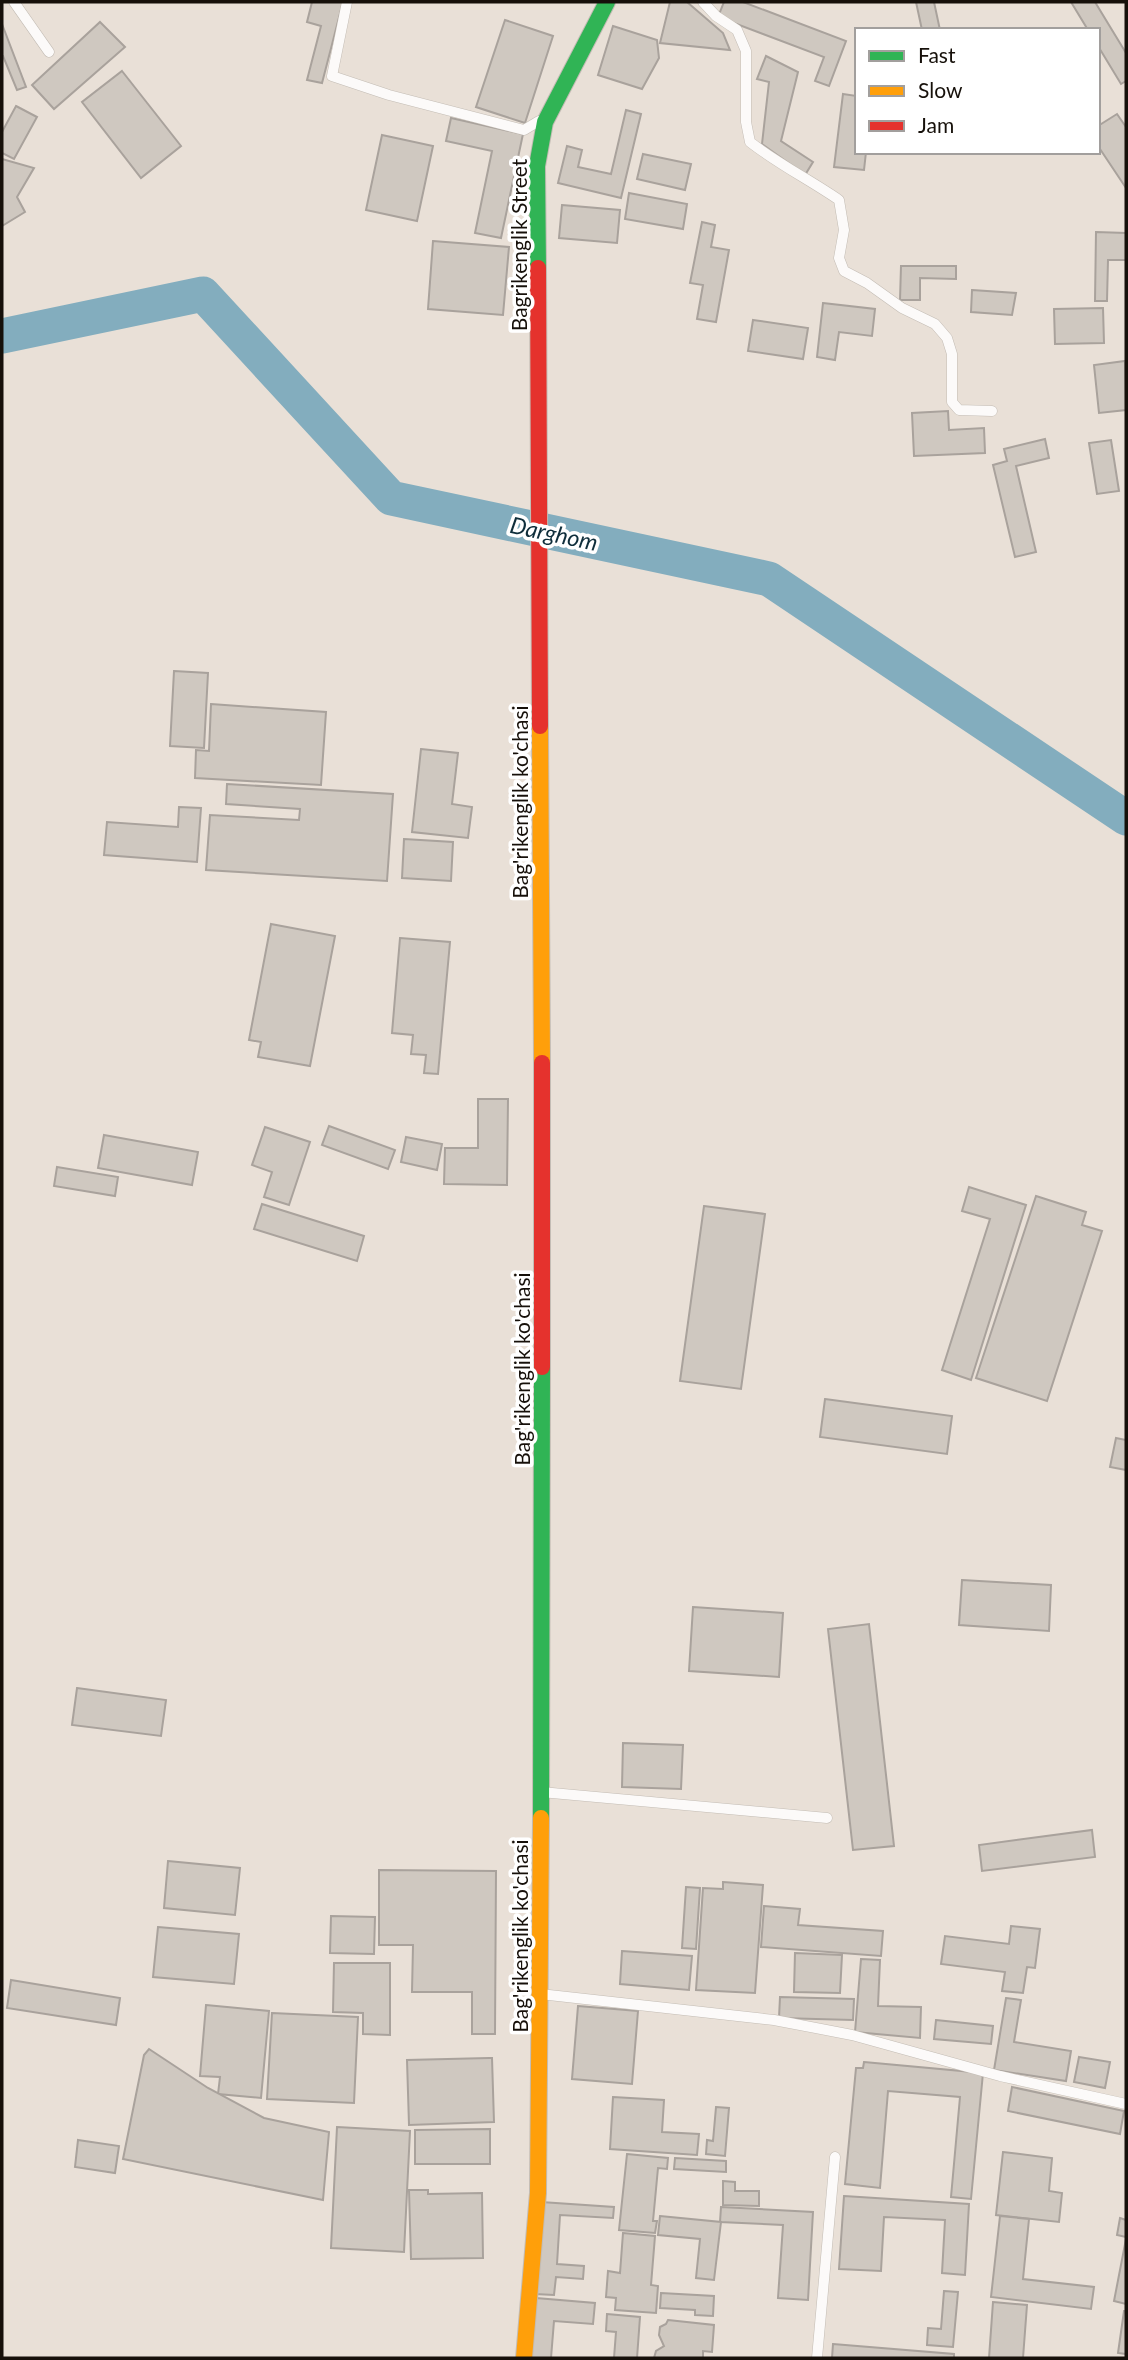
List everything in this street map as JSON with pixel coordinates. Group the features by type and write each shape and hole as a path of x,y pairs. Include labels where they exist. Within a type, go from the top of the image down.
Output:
{"main road":[{"name":"Bagrikenglik Street","path":"539,379 537,166 545,122 607,2"},
{"name":"Bag'rikenglik ko'chasi","path":"524,2358 538,2193 540,1994 543,1198 539,379"}],"lane":[{"path":"14,2 49,52"},
{"path":"348,2 332,76 389,95 524,130 539,121 545,122"},
{"path":"704,2 716,16 737,30 746,51 746,122 750,142 773,160 808,178 839,200 844,230 839,258 844,271 867,283 902,308 935,324 947,338 952,354 952,402 959,410 992,411"},
{"path":"540,1792 827,1818"},
{"path":"540,1994 774,2020 813,2027 852,2035 1000,2076 1126,2104"},
{"path":"817,2358 835,2157"}],"building":[{"path":"312,2 343,2 322,83 307,80 321,26 307,22"},
{"path":"670,2 687,2 723,33 730,50 660,43"},
{"path":"724,2 743,2 846,41 829,86 815,81 824,57 718,17"},
{"path":"916,2 934,2 940,28 922,28"},
{"path":"1071,2 1095,2 1126,53 1126,81 1121,84 1100,49 1100,28 1087,28"},
{"path":"505,20 553,36 525,123 476,107"},
{"path":"100,22 125,47 54,109 32,85"},
{"path":"2,24 26,87 17,90 2,56"},
{"path":"613,26 657,40 659,58 642,89 598,75"},
{"path":"766,56 798,72 781,141 813,162 805,175 762,144 769,82 757,79"},
{"path":"122,71 181,146 141,178 82,102"},
{"path":"843,94 855,96 855,154 866,154 864,170 834,167"},
{"path":"16,106 37,117 14,159 2,153 2,132"},
{"path":"626,110 641,114 621,198 558,183 567,146 582,150 578,167 611,174"},
{"path":"1117,114 1126,127 1126,188 1100,149 1100,125"},
{"path":"451,118 523,134 501,238 475,233 492,151 446,141"},
{"path":"382,135 433,146 417,221 366,210"},
{"path":"643,154 691,164 685,190 637,179"},
{"path":"2,159 34,168 17,197 25,212 2,226"},
{"path":"629,193 687,204 683,229 625,219"},
{"path":"562,205 620,210 617,243 559,238"},
{"path":"702,222 715,225 711,247 729,250 716,322 697,319 703,285 690,283"},
{"path":"1096,232 1126,233 1126,260 1108,260 1107,301 1095,301"},
{"path":"433,241 509,247 503,315 428,309"},
{"path":"901,266 956,266 956,279 920,278 920,300 900,300"},
{"path":"972,290 1016,293 1012,315 971,312"},
{"path":"823,303 875,309 872,336 839,332 835,360 817,357"},
{"path":"1103,308 1104,343 1055,344 1054,309"},
{"path":"753,320 808,328 803,359 748,351"},
{"path":"1125,361 1126,410 1099,413 1094,365"},
{"path":"948,411 949,430 984,428 985,453 914,456 912,413"},
{"path":"1045,439 1049,458 1016,466 1036,552 1015,557 993,465 1007,461 1004,449"},
{"path":"1111,440 1119,491 1097,494 1089,443"},
{"path":"174,671 208,673 204,748 170,746"},
{"path":"211,704 326,712 321,785 195,778 196,750 209,751"},
{"path":"421,749 458,753 452,804 472,807 468,838 412,832"},
{"path":"227,784 393,794 387,881 206,870 210,815 299,820 300,809 226,804"},
{"path":"179,807 201,808 197,862 104,855 107,822 178,827"},
{"path":"404,839 453,842 451,881 402,878"},
{"path":"271,924 335,936 310,1066 258,1057 261,1042 249,1040"},
{"path":"400,938 450,942 438,1074 424,1073 426,1055 411,1054 413,1035 392,1033"},
{"path":"478,1099 508,1099 507,1185 444,1184 445,1148 478,1148"},
{"path":"329,1126 395,1150 388,1169 322,1145"},
{"path":"265,1127 310,1142 289,1205 264,1197 272,1172 252,1165"},
{"path":"104,1135 198,1152 192,1185 98,1168"},
{"path":"406,1137 442,1144 437,1170 401,1162"},
{"path":"57,1167 118,1177 115,1196 54,1186"},
{"path":"969,1187 1026,1205 971,1380 942,1370 990,1219 962,1211"},
{"path":"1036,1196 1086,1212 1082,1225 1102,1231 1047,1401 976,1378"},
{"path":"262,1204 364,1236 357,1261 254,1229"},
{"path":"704,1206 765,1214 741,1389 680,1381"},
{"path":"825,1399 952,1416 947,1454 820,1437"},
{"path":"1116,1438 1126,1440 1126,1470 1110,1467"},
{"path":"962,1580 1051,1585 1049,1631 959,1625"},
{"path":"693,1607 783,1613 779,1677 689,1671"},
{"path":"869,1624 894,1846 853,1850 828,1629"},
{"path":"77,1688 166,1700 161,1736 72,1725"},
{"path":"623,1743 683,1745 681,1789 622,1787"},
{"path":"1092,1830 1095,1857 982,1871 979,1845"},
{"path":"168,1861 240,1868 235,1915 164,1908"},
{"path":"379,1870 496,1871 495,2034 472,2034 472,1992 412,1992 413,1945 379,1945"},
{"path":"723,1882 763,1885 755,1993 696,1990 703,1888 723,1889"},
{"path":"686,1887 700,1888 696,1949 682,1948"},
{"path":"764,1906 800,1909 798,1925 883,1931 881,1956 761,1947"},
{"path":"331,1916 375,1917 374,1954 330,1953"},
{"path":"1011,1926 1040,1929 1035,1968 1027,1967 1023,1993 1002,1991 1005,1972 941,1964 945,1936 1009,1944"},
{"path":"158,1927 239,1934 234,1984 153,1977"},
{"path":"622,1951 692,1956 689,1990 620,1984"},
{"path":"795,1953 842,1955 840,1993 794,1992"},
{"path":"861,1959 880,1960 878,2006 921,2007 920,2038 855,2032"},
{"path":"334,1963 390,1963 390,2035 363,2034 363,2013 333,2012"},
{"path":"11,1980 120,1998 116,2025 7,2008"},
{"path":"780,1997 854,1999 853,2020 779,2018"},
{"path":"1006,1998 1021,2000 1014,2042 1071,2051 1066,2081 994,2070"},
{"path":"206,2005 269,2011 261,2098 218,2094 220,2077 200,2076"},
{"path":"578,2006 638,2011 632,2084 572,2079"},
{"path":"272,2013 358,2017 354,2103 267,2099"},
{"path":"936,2020 993,2026 991,2044 934,2039"},
{"path":"149,2049 208,2088 264,2118 329,2132 323,2200 123,2159 144,2055"},
{"path":"1079,2057 1110,2062 1105,2088 1074,2082"},
{"path":"492,2058 494,2122 409,2125 407,2060"},
{"path":"864,2062 983,2073 971,2199 951,2197 960,2097 888,2091 880,2188 845,2184 856,2068 863,2068"},
{"path":"1012,2087 1124,2111 1120,2134 1008,2111"},
{"path":"613,2097 664,2100 662,2132 699,2134 697,2155 610,2149"},
{"path":"716,2107 729,2108 725,2156 706,2154 707,2140 713,2141"},
{"path":"337,2127 410,2131 404,2252 331,2248"},
{"path":"490,2129 490,2164 415,2164 415,2130"},
{"path":"78,2140 119,2146 115,2173 75,2167"},
{"path":"1003,2152 1052,2158 1049,2191 1062,2193 1059,2222 996,2215"},
{"path":"627,2154 668,2158 667,2169 658,2168 653,2221 657,2221 655,2233 619,2230"},
{"path":"675,2158 726,2161 726,2172 674,2169"},
{"path":"723,2181 735,2182 735,2191 759,2191 759,2206 723,2205"},
{"path":"409,2190 428,2190 428,2194 482,2193 483,2258 411,2259"},
{"path":"844,2196 969,2204 965,2275 942,2273 945,2220 884,2217 881,2271 839,2269"},
{"path":"541,2202 614,2207 613,2218 560,2215 557,2264 584,2266 583,2279 556,2277 554,2295 535,2294"},
{"path":"721,2207 813,2212 808,2300 778,2298 783,2225 720,2222"},
{"path":"660,2216 721,2222 714,2280 696,2278 700,2239 658,2235"},
{"path":"1000,2216 1029,2219 1023,2279 1094,2287 1091,2309 991,2297"},
{"path":"1120,2218 1126,2220 1126,2237 1117,2235"},
{"path":"623,2233 655,2236 651,2285 658,2286 656,2313 615,2310 616,2298 606,2297 608,2271 620,2273"},
{"path":"1126,2239 1126,2304 1114,2301"},
{"path":"944,2291 958,2292 953,2347 927,2345 928,2328 941,2329"},
{"path":"661,2293 714,2296 713,2316 695,2315 695,2310 660,2308"},
{"path":"536,2298 595,2303 593,2324 554,2321 551,2358 531,2358"},
{"path":"993,2302 1027,2305 1023,2358 989,2358"},
{"path":"1126,2311 1126,2354 1118,2353"},
{"path":"607,2314 640,2317 637,2358 614,2358 616,2332 606,2331"},
{"path":"668,2320 714,2325 712,2352 703,2351 703,2358 654,2358 656,2351 664,2346 659,2335 660,2327"},
{"path":"833,2344 954,2354 954,2358 832,2358"}],"waterway":[{"name":"Darghоm","path":"2,336 203,294 391,498 769,579 1126,818"}],"traffic: fast":[{"path":"538,268 537,166 545,122 607,2"},
{"path":"541,1818 542,1367"}],"traffic: slow":[{"path":"540,726 542,1063"},
{"path":"524,2358 538,2193 541,1818"}],"traffic: jam":[{"path":"538,268 540,726"},
{"path":"542,1063 542,1367"}]}
